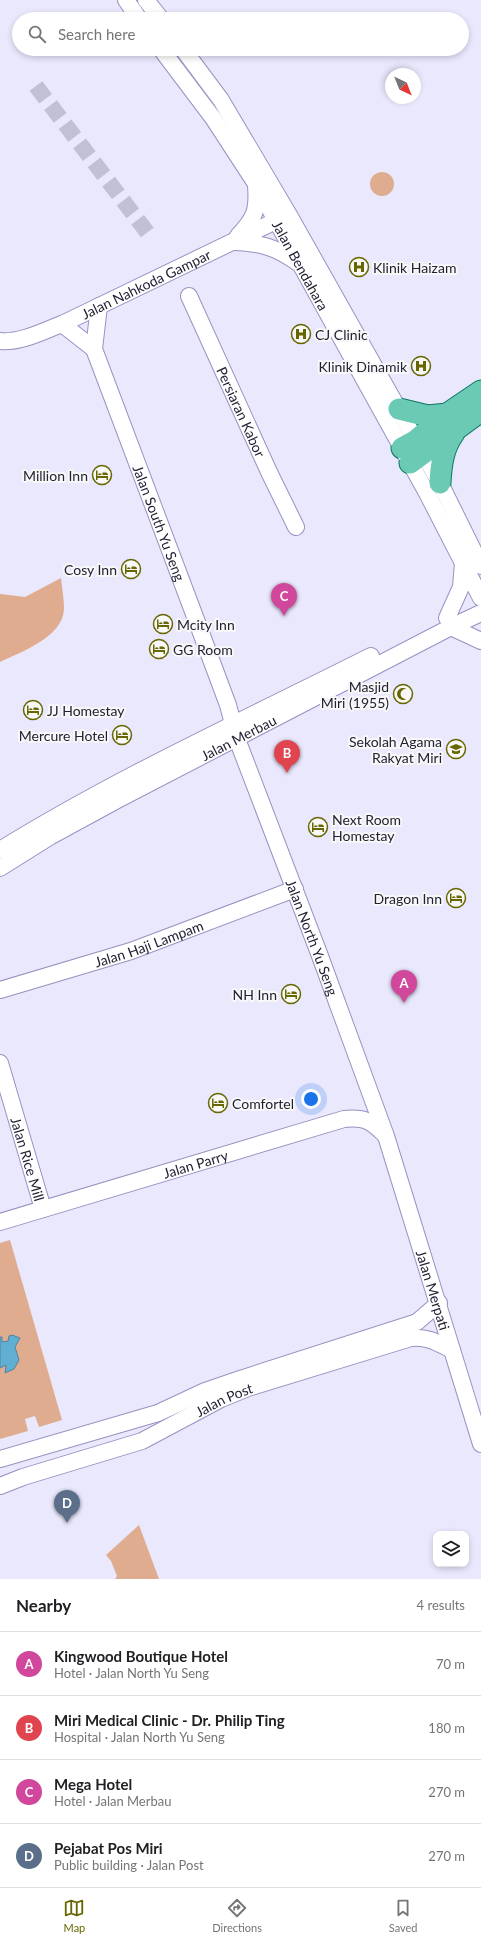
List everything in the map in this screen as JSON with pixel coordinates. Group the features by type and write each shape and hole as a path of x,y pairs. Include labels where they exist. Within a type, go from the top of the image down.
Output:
{"main road":[{"path":"413,452 452,421 481,391"},
{"path":"399,409 452,421 481,411"},
{"path":"440,483 441,463 452,421"}],"street":[{"path":"126,0 134,12"},
{"path":"146,0 155,12"},
{"name":"Jalan Bendahara","path":"166,56 213,118 256,184 283,218 303,266 413,452 481,599"},
{"name":"Jalan Bendahara","path":"188,56 221,100 283,218 399,409 413,452 440,483 481,566"},
{"path":"233,242 248,226 254,216 257,203 256,184"},
{"name":"Jalan Nahkoda Gampar","path":"0,342 8,342 24,338 62,324 283,218"},
{"path":"233,242 252,243 281,251 303,266"},
{"name":"Persiaran Kabor","path":"189,296 268,472 296,527"},
{"name":"Jalan South Yu Seng","path":"99,306 94,349 205,644 235,732"},
{"path":"62,324 94,349"},
{"path":"464,564 461,587 449,622 481,641"},
{"name":"Jalan Merbau","path":"0,850 44,823 235,732 449,622 481,599"},
{"name":"Jalan Merbau","path":"449,622 481,613"},
{"name":"Jalan Merbau","path":"0,868 51,836 119,799 235,732"},
{"name":"Jalan North Yu Seng","path":"235,732 295,889 386,1136"},
{"name":"Jalan Haji Lampam","path":"0,990 131,951 295,889"},
{"name":"Jalan Rice Mill","path":"0,1063 43,1209"},
{"name":"Jalan Parry","path":"0,1222 344,1119 358,1118 372,1122 386,1136"},
{"name":"Jalan Merpati","path":"386,1136 439,1303 481,1444"},
{"name":"Jalan Post","path":"7,1458 158,1413 205,1391 417,1322 439,1303"},
{"name":"Jalan Post","path":"0,1486 20,1478 142,1441 221,1399 248,1388 411,1338 422,1337 432,1340 452,1350"},
{"path":"7,1458 20,1478"}],"shaded area":[{"path":"382,172 391,175 394,184 391,193 382,196 373,193 370,184 373,175"},
{"path":"61,578 64,609 62,619 57,628 40,642 0,662 0,594 25,597"},
{"path":"10,1240 62,1420 39,1427 35,1416 25,1419 28,1431 0,1439 0,1243"},
{"path":"139,1525 159,1579 115,1579 117,1576 111,1561 106,1555"}],"water":[{"path":"12,1335 20,1338 15,1347 19,1360 14,1369 5,1373 6,1365 0,1368 0,1337 2,1337 2,1342 8,1341 9,1336"}],"tunnel":[{"path":"36,86 150,236"}],"place":[{"name":"Klinik Haizam","path":"359,267"},
{"name":"CJ Clinic","path":"301,334"},
{"name":"Klinik Dinamik","path":"421,366"},
{"name":"Million Inn","path":"102,475"},
{"name":"Cosy Inn","path":"131,569"},
{"name":"Mega Hotel","path":"284,616"},
{"name":"Mcity Inn","path":"163,624"},
{"name":"GG Room","path":"159,649"},
{"name":"Masjid Miri (1955)","path":"403,694"},
{"name":"JJ Homestay","path":"33,710"},
{"name":"Mercure Hotel","path":"122,735"},
{"name":"Sekolah Agama Rakyat Miri","path":"456,749"},
{"name":"Miri Medical Clinic - Dr. Philip Ting","path":"287,773"},
{"name":"Next Room Homestay","path":"318,827"},
{"name":"Dragon Inn","path":"456,898"},
{"name":"NH Inn","path":"291,994"},
{"name":"Kingwood Boutique Hotel","path":"404,1003"},
{"name":"Comfortel","path":"218,1103"},
{"name":"Pejabat Pos Miri","path":"67,1523"}]}
